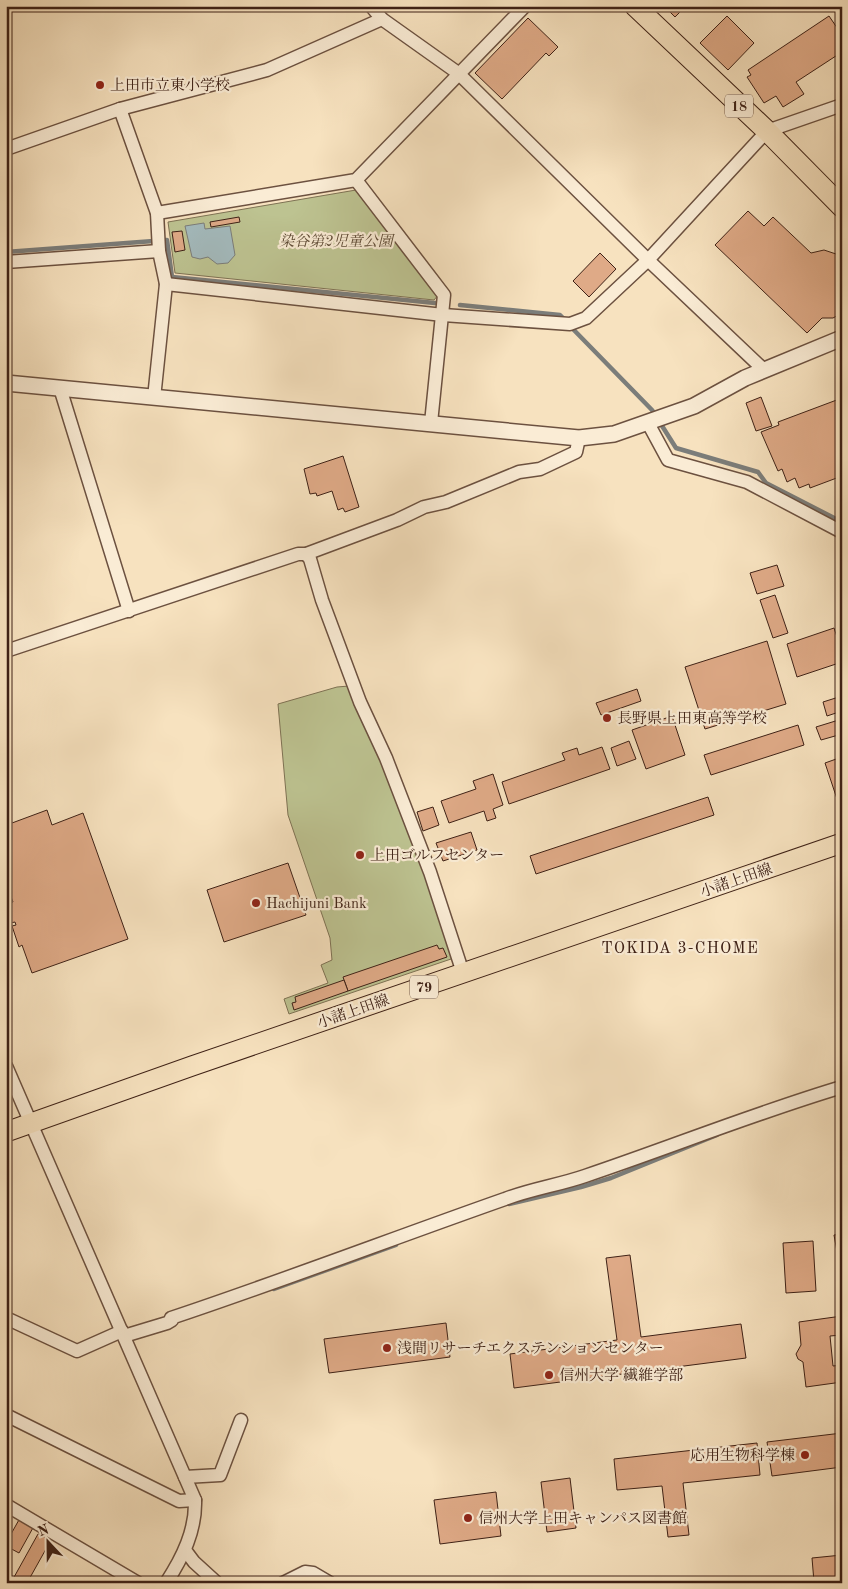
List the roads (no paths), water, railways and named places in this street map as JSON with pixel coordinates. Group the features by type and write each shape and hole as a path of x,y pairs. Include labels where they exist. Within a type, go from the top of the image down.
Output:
{"highway":[{"name":"18","path":"635,6 766,131 842,207"}],"main road":[{"name":"小諸上田線","path":"6,1132 842,843"}],"street":[{"path":"371,6 382,19 458,73 648,260 764,370"},
{"path":"157,213 356,180 525,6"},
{"path":"6,149 120,110 267,70 382,19"},
{"path":"166,284 443,315 570,324 586,318 648,260 766,131 842,105"},
{"path":"120,110 157,213 159,251 166,284 154,398"},
{"path":"356,180 444,295 431,423"},
{"path":"6,262 159,251"},
{"path":"6,383 578,438 606,436 655,420 711,398 764,370 842,338"},
{"path":"60,388 129,611"},
{"path":"655,420 668,460 747,482 842,532"},
{"path":"6,651 298,554 306,554 397,520 424,507 446,502 519,472 540,469 576,452 578,438"},
{"path":"306,554 310,559 322,600 360,702 386,758 430,872 463,973"},
{"path":"6,1066 195,1500 196,1514 185,1550 166,1583"},
{"path":"6,1318 77,1351 123,1333 168,1323 172,1320 171,1318 198,1307 334,1261 506,1198 583,1176 750,1116 842,1086"},
{"path":"6,1415 179,1501 195,1500"},
{"path":"185,1477 220,1475 241,1420"},
{"path":"6,1505 138,1583"},
{"path":"185,1550 194,1562 218,1583"},
{"path":"283,1583 305,1572 313,1572 330,1583"}],"water":[{"path":"204,223 205,229 230,226 235,255 228,263 217,264 208,257 200,259 192,257 185,226"}],"waterway":[{"path":"6,252 167,240 172,277 435,303"},
{"path":"460,305 560,315 565,320"},
{"path":"570,326 652,410 676,448 758,472 766,483 842,522"},
{"path":"509,1204 611,1178 717,1135"},
{"path":"274,1289 396,1245"}],"place":[{"name":"上田市立東小学校","path":"100,85"},
{"name":"長野県上田東高等学校","path":"607,718"},
{"name":"上田ゴルフセンター","path":"360,855"},
{"name":"Hachijuni Bank","path":"256,903"},
{"name":"浅間リサーチエクステンションセンター","path":"387,1348"},
{"name":"信州大学 繊維学部","path":"549,1375"},
{"name":"応用生物科学棟","path":"805,1455"},
{"name":"信州大学上田キャンパス図書館","path":"468,1518"}],"district":[{"name":"TOKIDA 3-CHOME","path":"680,947"}],"park label":[{"name":"染谷第2児童公園","path":"336,241"}]}
